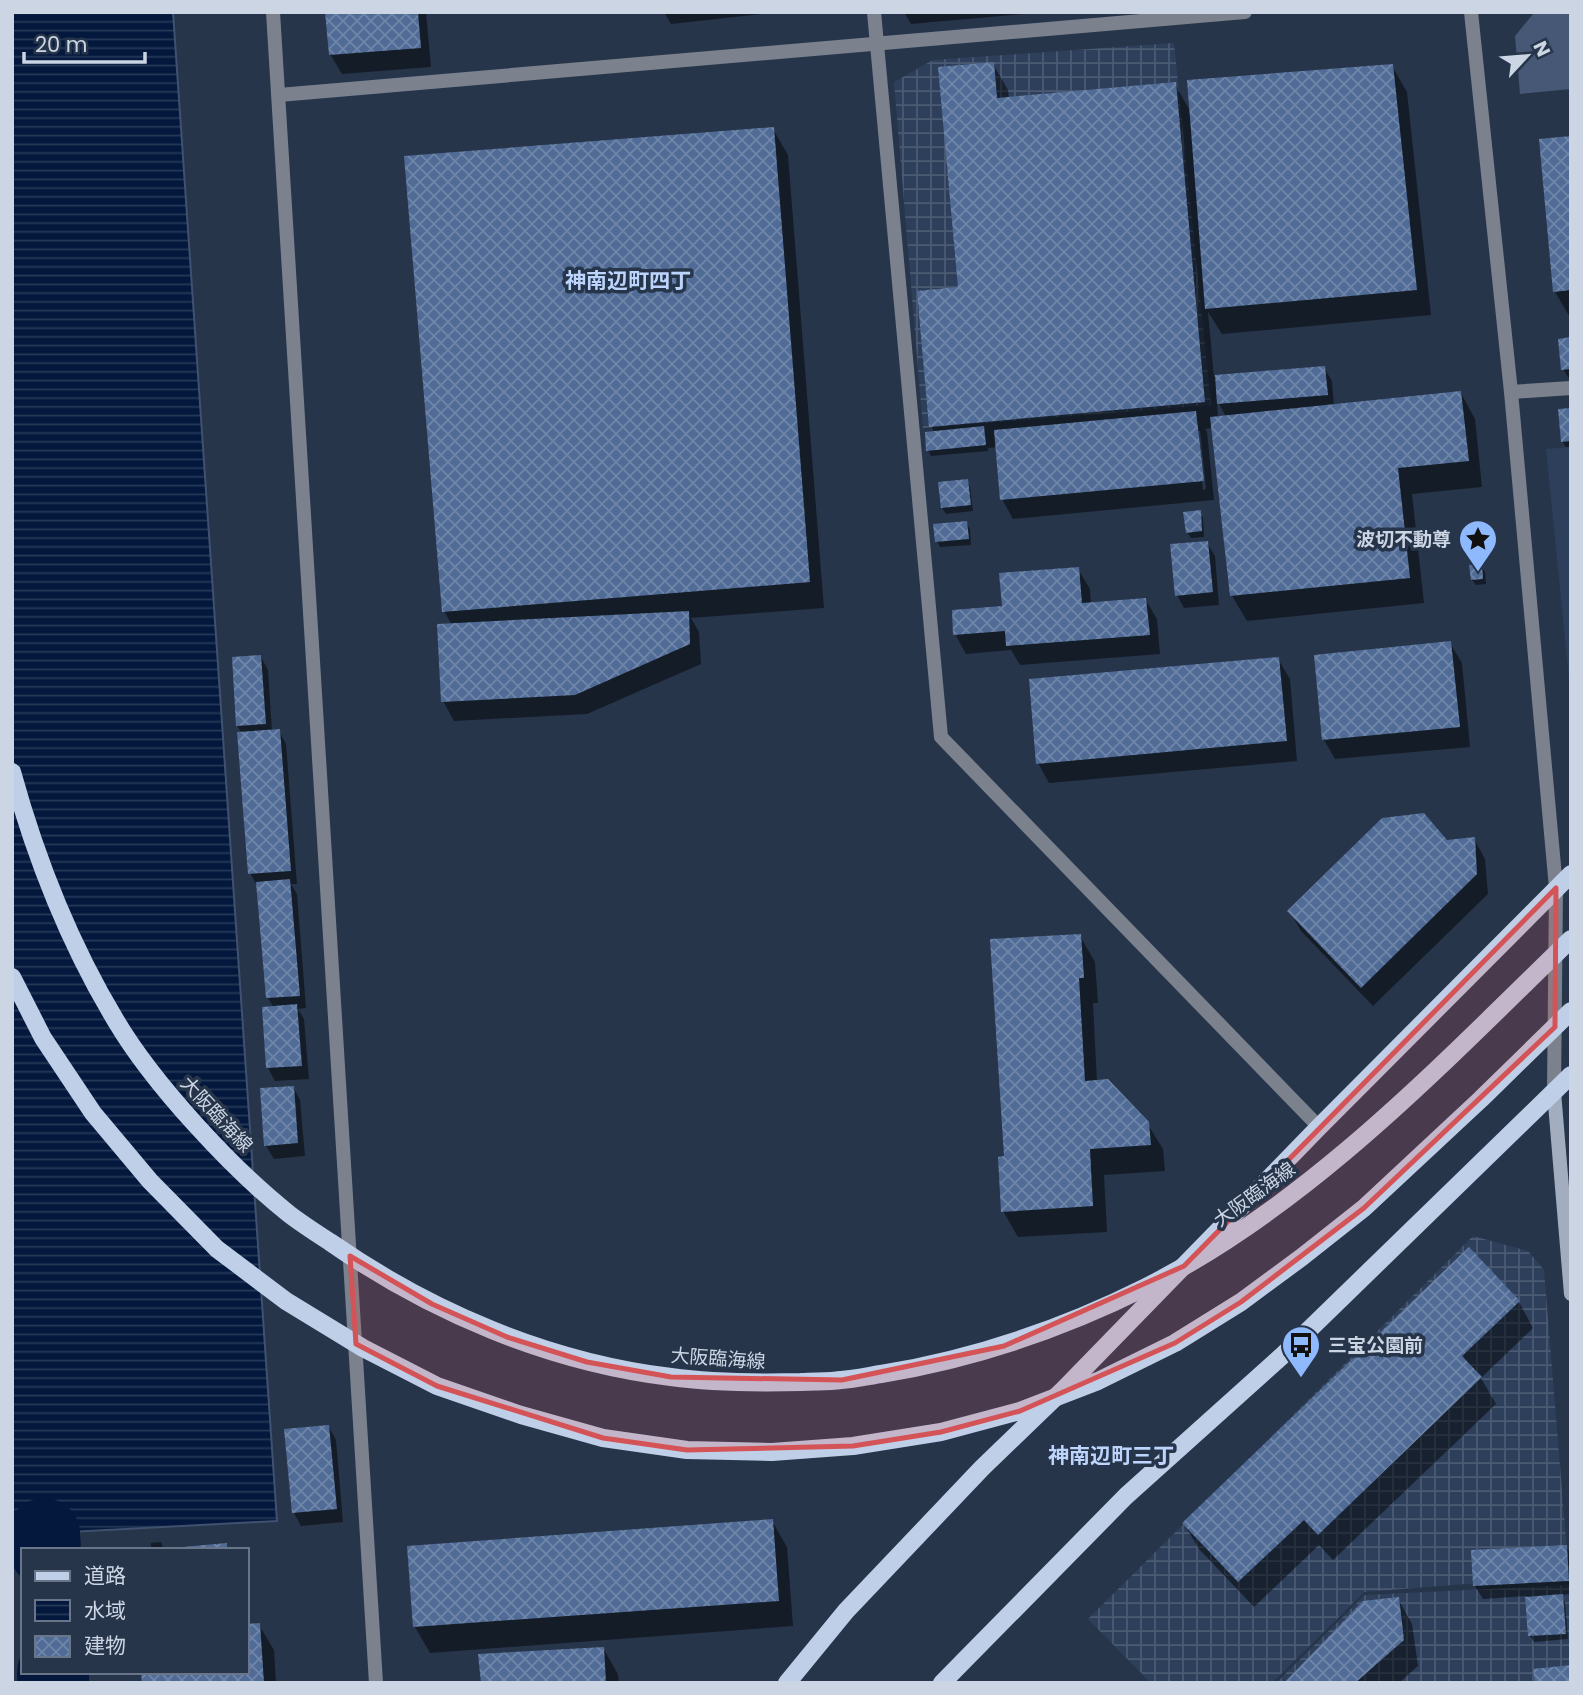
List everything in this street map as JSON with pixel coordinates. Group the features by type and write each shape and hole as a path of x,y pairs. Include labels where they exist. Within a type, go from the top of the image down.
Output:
{"main road":[{"name":"大阪臨海線","path":"12,772 38,859 74,943 117,1024 168,1093 223,1155 289,1214 364,1266 432,1304 507,1337 587,1362 671,1377 757,1383 842,1380 925,1367 1004,1346 1077,1318 1144,1287 1206,1254 1265,1214 1327,1166 1394,1110 1571,939"},
{"path":"787,1683 846,1611 973,1478 1065,1389 1319,1127 1571,874"},
{"path":"12,977 43,1038 93,1113 150,1181 217,1249 286,1301 363,1348 437,1386 521,1415 603,1438 687,1450 723,1451 772,1452 853,1446 941,1432 1020,1411 1098,1381 1175,1343 1241,1302 1364,1208 1571,1012"},
{"path":"942,1683 1126,1496 1283,1355 1571,1075"}],"street":[{"path":"273,12 376,1683"},
{"path":"874,12 941,737 1319,1127"},
{"path":"279,94 1245,12"},
{"path":"1471,12 1511,392 1556,888 1554,1093 1567,1217 1571,1294"},
{"path":"1511,392 1571,388"}],"highlighted area":[{"path":"1556,888 1555,1027 1364,1208 1241,1302 1175,1343 1020,1411 941,1432 853,1446 687,1450 603,1438 437,1386 356,1344 350,1256 432,1304 507,1337 587,1362 671,1377 842,1380 1004,1346 1184,1266"}],"shaded area":[{"path":"1571,12 1571,89 1520,94 1515,36 1533,14"},
{"path":"1174,43 1211,405 923,428 894,82 933,60"},
{"path":"1571,447 1571,699 1546,449"},
{"path":"1473,1236 1528,1251 1544,1270 1569,1576 1364,1592 1272,1683 1151,1683 1088,1619"},
{"path":"1571,1585 1571,1683 1276,1683 1365,1595"}],"water":[{"path":"12,12 173,12 277,1521 12,1535"}],"building":[{"path":"325,12 418,12 421,48 329,55"},
{"path":"994,62 997,98 1176,82 1205,402 929,427 917,291 958,287 938,67"},
{"path":"1393,64 1417,290 1205,309 1187,80"},
{"path":"774,127 810,582 442,612 404,156"},
{"path":"1571,136 1571,290 1553,292 1539,139"},
{"path":"1571,337 1571,369 1561,370 1558,339"},
{"path":"1325,366 1328,395 1217,404 1215,375"},
{"path":"1461,391 1469,461 1398,468 1410,578 1230,596 1210,417"},
{"path":"1571,408 1571,441 1561,442 1558,409"},
{"path":"1196,411 1204,481 1000,500 994,430"},
{"path":"984,426 986,445 926,451 925,432"},
{"path":"968,479 971,505 941,508 938,482"},
{"path":"1201,510 1202,531 1186,533 1183,512"},
{"path":"967,521 969,539 935,542 933,524"},
{"path":"1208,541 1213,592 1175,596 1170,544"},
{"path":"1482,564 1483,579 1471,580 1469,565"},
{"path":"1079,567 1082,603 1146,598 1150,635 1006,646 1005,631 953,635 952,610 1002,606 999,573"},
{"path":"689,611 690,644 575,695 441,702 437,624"},
{"path":"1451,641 1460,727 1322,740 1314,655"},
{"path":"261,655 266,724 236,726 232,657"},
{"path":"1279,657 1287,741 1036,764 1029,679"},
{"path":"280,729 291,871 248,874 237,732"},
{"path":"1424,813 1447,840 1475,837 1477,874 1361,988 1287,911 1382,818"},
{"path":"290,879 300,996 266,998 256,882"},
{"path":"1081,934 1084,978 1079,978 1085,1081 1108,1079 1149,1122 1151,1145 1090,1149 1093,1206 1001,1212 998,1157 1004,1156 990,939"},
{"path":"297,1004 302,1066 266,1068 262,1007"},
{"path":"294,1086 298,1143 264,1146 260,1088"},
{"path":"1469,1247 1520,1301 1462,1356 1482,1377 1318,1535 1304,1520 1238,1582 1182,1523"},
{"path":"329,1425 337,1509 292,1513 284,1429"},
{"path":"773,1519 779,1601 413,1627 407,1546"},
{"path":"227,1543 227,1548 183,1547"},
{"path":"1567,1545 1569,1581 1473,1586 1471,1550"},
{"path":"1563,1594 1566,1634 1528,1636 1525,1597"},
{"path":"1399,1597 1404,1640 1355,1683 1284,1683 1363,1601"},
{"path":"260,1623 264,1683 142,1683 141,1674 248,1674 248,1624"},
{"path":"604,1647 606,1683 481,1683 478,1654"},
{"path":"1571,1665 1571,1683 1535,1683 1533,1669"}],"waterway":[{"path":"44,1534 45,1548"},
{"path":"53,1674 53,1683"}],"place":[{"name":"波切不動尊","path":"1478,573"},
{"name":"三宝公園前","path":"1301,1379"}],"district":[{"name":"神南辺町四丁","path":"628,281"},
{"name":"神南辺町三丁","path":"1111,1456"}]}
